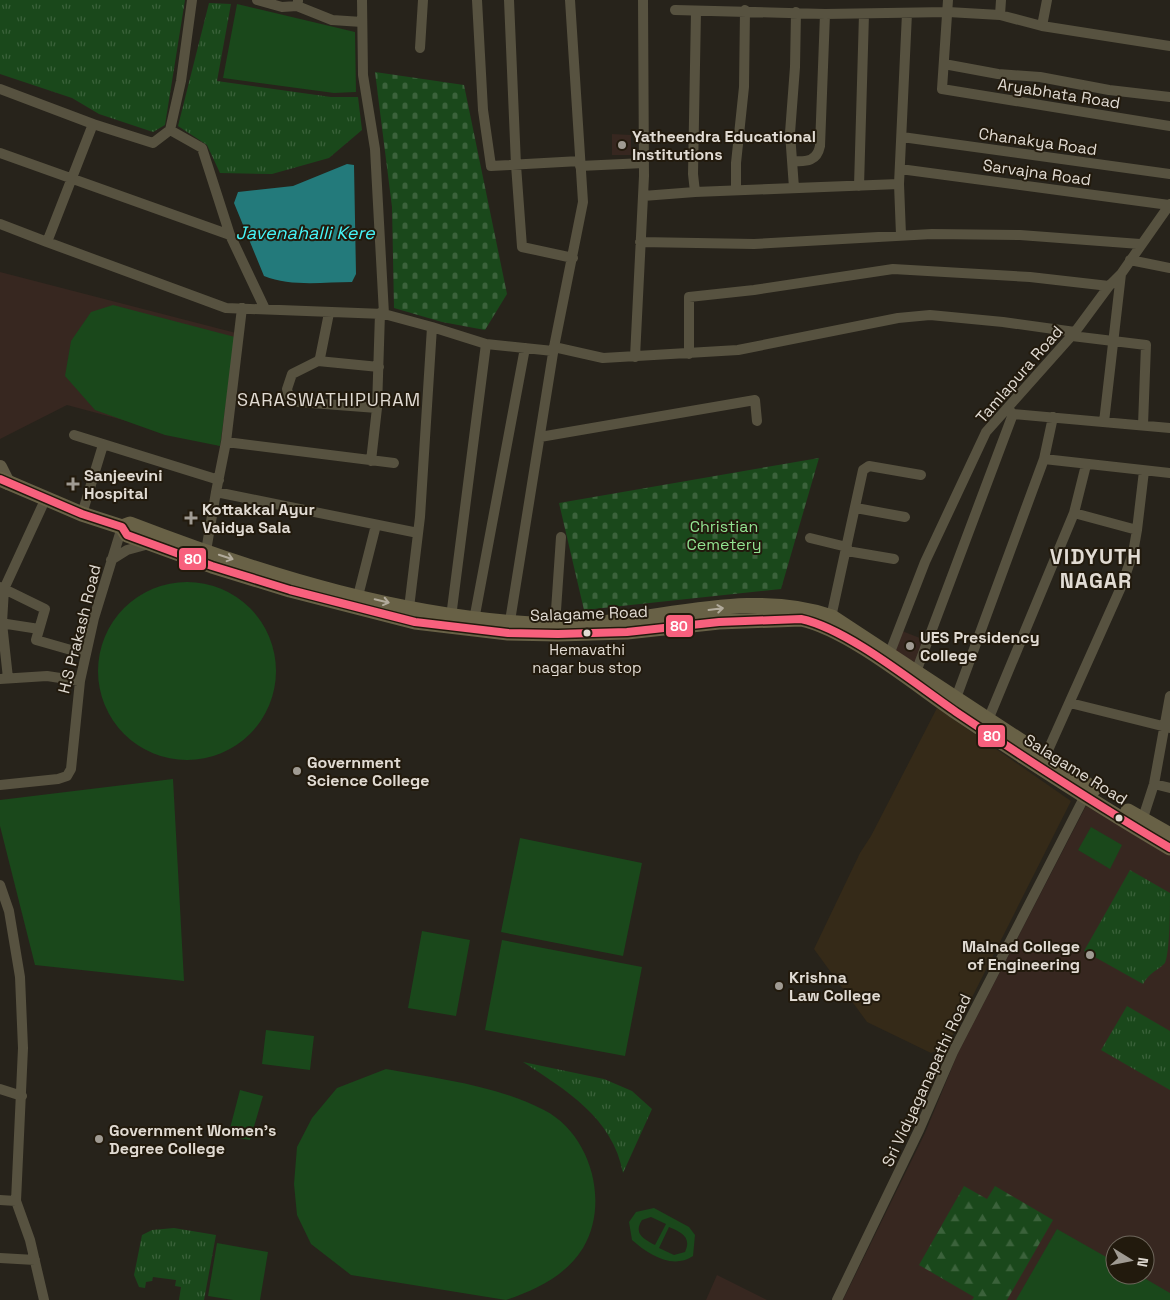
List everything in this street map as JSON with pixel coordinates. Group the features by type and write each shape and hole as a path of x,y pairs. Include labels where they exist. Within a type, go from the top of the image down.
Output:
{"main road":[{"name":"Salagame Road","path":"4,481 45,500 122,527 127,535 150,544 205,557 290,590 403,620 460,628 558,634 627,632 719,622 801,619 830,623"},
{"path":"122,527 130,524 187,546 205,557 409,608 474,620 555,625 630,621 732,607 779,606 813,610 830,623 888,659 916,672 956,698 1140,824 1170,848"},
{"name":"Salagame Road","path":"888,659 1045,772 1088,790"},
{"path":"1140,824 1170,835"}],"street":[{"path":"0,89 93,124 153,142 170,130 181,81 192,0"},
{"path":"257,0 282,7 298,3 332,20 362,22"},
{"path":"362,0 362,75 375,149 382,314 377,408 371,461"},
{"path":"420,48 423,0"},
{"path":"477,0 483,110 491,166 644,163"},
{"path":"510,0 516,165 522,247 573,258"},
{"path":"510,621 554,349 583,202 570,0"},
{"path":"635,357 644,163 643,0"},
{"path":"948,0 944,64 1109,90 1170,97"},
{"path":"1000,15 1001,0"},
{"path":"1042,26 1047,0"},
{"path":"675,10 745,10 825,14 948,12 1000,15 1042,26 1170,46"},
{"path":"736,190 736,163 744,86 745,10"},
{"path":"695,192 693,174 696,11"},
{"path":"794,188 790,133 795,67 796,12"},
{"path":"901,235 899,184 907,13"},
{"path":"793,161 814,158 820,146 825,14"},
{"path":"859,186 864,14"},
{"name":"Aryabhata Road","path":"944,64 942,89 1170,126"},
{"path":"47,242 93,124"},
{"path":"170,130 202,148 230,235 265,309"},
{"name":"Chanakya Road","path":"902,137 1170,174"},
{"path":"0,153 230,235"},
{"name":"Sarvajna Road","path":"900,169 1170,205"},
{"path":"643,196 736,190 899,184"},
{"name":"Tamlapura Road","path":"888,659 924,562 986,432 1010,412 1020,392 1074,334 1109,286 1121,274 1140,244 1170,205"},
{"path":"0,224 226,308 382,314 432,326 486,344 554,349 603,358 738,350 898,318 930,315 1003,322 1146,345 1143,425"},
{"path":"640,242 754,244 901,235 1020,235 1140,244"},
{"path":"1130,260 1170,268"},
{"path":"689,354 689,297 754,290 893,270 1030,276 1109,286"},
{"path":"1104,422 1121,274"},
{"path":"205,557 226,442 242,308"},
{"path":"318,361 329,313"},
{"path":"409,608 418,533 432,326"},
{"path":"452,616 486,344"},
{"path":"474,620 526,348"},
{"path":"377,408 293,401 289,397 287,389 292,374 318,361 379,367"},
{"path":"540,437 755,400 757,421"},
{"path":"916,672 1010,412 1170,428"},
{"path":"956,698 1044,459 1053,417"},
{"path":"74,435 218,480"},
{"path":"226,442 394,464"},
{"path":"82,514 103,445"},
{"path":"1044,459 1170,473"},
{"path":"988,720 1074,513 1086,465"},
{"path":"830,623 866,466 921,475"},
{"path":"0,467 4,481"},
{"path":"1045,758 1122,585 1133,553 1144,471"},
{"path":"216,492 418,533"},
{"path":"45,500 2,588 1,623 4,678 47,676 80,681"},
{"path":"856,508 905,517"},
{"path":"1074,513 1137,530"},
{"path":"358,596 376,525"},
{"name":"H.S Prakash Road","path":"0,785 58,779 67,776 72,769 80,681 122,527"},
{"path":"555,625 561,537"},
{"path":"810,538 894,560"},
{"path":"112,560 127,550 150,544"},
{"path":"2,588 45,609 36,640 86,654"},
{"path":"1,623 39,629"},
{"path":"1140,824 1154,784 1168,727 1170,696"},
{"path":"1070,703 1168,727"},
{"path":"1154,784 1170,788"},
{"name":"Sri Vidyaganapathi Road","path":"837,1300 919,1130 953,1052 1088,790"},
{"path":"0,885 4,912 19,967 23,1048 16,1201 35,1260 44,1300"},
{"path":"0,1090 22,1096"},
{"path":"0,1200 16,1201"},
{"path":"0,1258 35,1260"}],"shaded area":[{"name":"Yatheendra Educational Institutions","path":"612,134 631,135 631,155 612,155"},
{"path":"0,272 236,333 220,446 67,405 0,439"},
{"name":"UES Presidency College","path":"902,631 925,640 917,663 894,652"},
{"path":"937,708 1071,801 947,1047 931,1053 867,1022 814,949 860,853 871,836"},
{"name":"Malnad College of Engineering","path":"1086,806 1170,856 1170,1300 843,1300 925,1133 958,1053"},
{"path":"717,1275 767,1300 706,1300"}],"green space":[{"path":"0,0 185,0 165,125 153,132 99,114 72,98 0,74"},
{"path":"209,3 231,4 217,81 331,97 358,97 362,130 329,158 272,174 220,173 207,145 178,126"},
{"path":"237,4 355,32 356,92 334,93 223,78"},
{"path":"375,72 464,85 507,294 485,330 442,322 394,308 392,207"},
{"path":"113,305 235,337 220,446 165,435 95,410 65,376 71,341 91,312"},
{"name":"Christian Cemetery","path":"819,458 781,589 584,610 559,503"},
{"path":"196,582 229,592 244,602 256,614 266,629 272,645 275,654 275,688 266,713 256,728 244,740 229,750 204,759 178,760 145,750 130,740 118,728 108,713 99,688 98,662 108,629 118,614 130,602 145,592 170,583"},
{"path":"173,779 184,981 35,965 0,826 0,800"},
{"path":"1091,827 1122,845 1110,869 1078,850"},
{"path":"520,838 642,863 623,956 501,932"},
{"path":"1130,870 1170,893 1167,957 1165,963 1151,974 1143,984 1084,951"},
{"path":"422,931 470,940 456,1016 408,1008"},
{"path":"502,940 642,967 625,1056 485,1030"},
{"path":"1127,1006 1170,1031 1170,1090 1101,1050"},
{"path":"266,1030 314,1036 310,1070 262,1064"},
{"path":"523,1062 604,1079 632,1091 652,1109 623,1173 618,1154 609,1136 598,1121 571,1095"},
{"path":"386,1069 466,1084 506,1094 544,1110 560,1121 574,1135 584,1152 591,1171 595,1191 595,1211 591,1230 583,1248 568,1267 539,1287 506,1300 351,1275 311,1244 297,1215 294,1184 297,1147 312,1118 337,1088"},
{"path":"240,1090 263,1096 250,1140 228,1136"},
{"path":"964,1186 987,1199 995,1186 1053,1220 1007,1300 972,1300 974,1297 919,1265"},
{"path":"654,1208 689,1227 695,1235 693,1256 685,1260 669,1261 653,1255 638,1245 632,1240 629,1222 636,1212","holes":["651,1217 666,1224 655,1245 641,1236 639,1232 642,1220","669,1227 681,1233 686,1239 687,1247 685,1252 674,1255 659,1248"]},
{"path":"174,1228 216,1235 204,1300 179,1300 181,1287 175,1286 176,1280 153,1277 152,1281 146,1282 145,1288 139,1287 134,1275 142,1235 152,1230"},
{"path":"1057,1229 1105,1256 1105,1285 1155,1284 1170,1293 1170,1300 1016,1300"},
{"path":"217,1243 268,1252 260,1300 233,1300 208,1296"}],"water":[{"name":"Javenahalli Kere","path":"347,164 354,165 356,274 352,282 296,283 264,276 234,203 238,192 293,186"}],"transit line":[{"name":"80","path":"0,479 82,514 122,527 127,535 212,566 290,590 415,622 508,633 558,634 627,632 719,622 801,619 819,625 860,645 1009,747 1170,848"}],"place":[{"name":"Yatheendra Educational Institutions","path":"622,145"},
{"name":"Sanjeevini Hospital","path":"73,484"},
{"name":"Kottakkal Ayur Vaidya Sala","path":"191,518"},
{"name":"Hemavathi nagar bus stop","path":"587,633"},
{"name":"UES Presidency College","path":"910,646"},
{"name":"Government Science College","path":"297,771"},
{"name":"Malnad College of Engineering","path":"1090,955"},
{"name":"Krishna Law College","path":"779,986"},
{"name":"Government Women's Degree College","path":"99,1139"}],"district":[{"name":"SARASWATHIPURAM","path":"329,400"},
{"name":"VIDYUTH NAGAR","path":"1096,569"}]}
